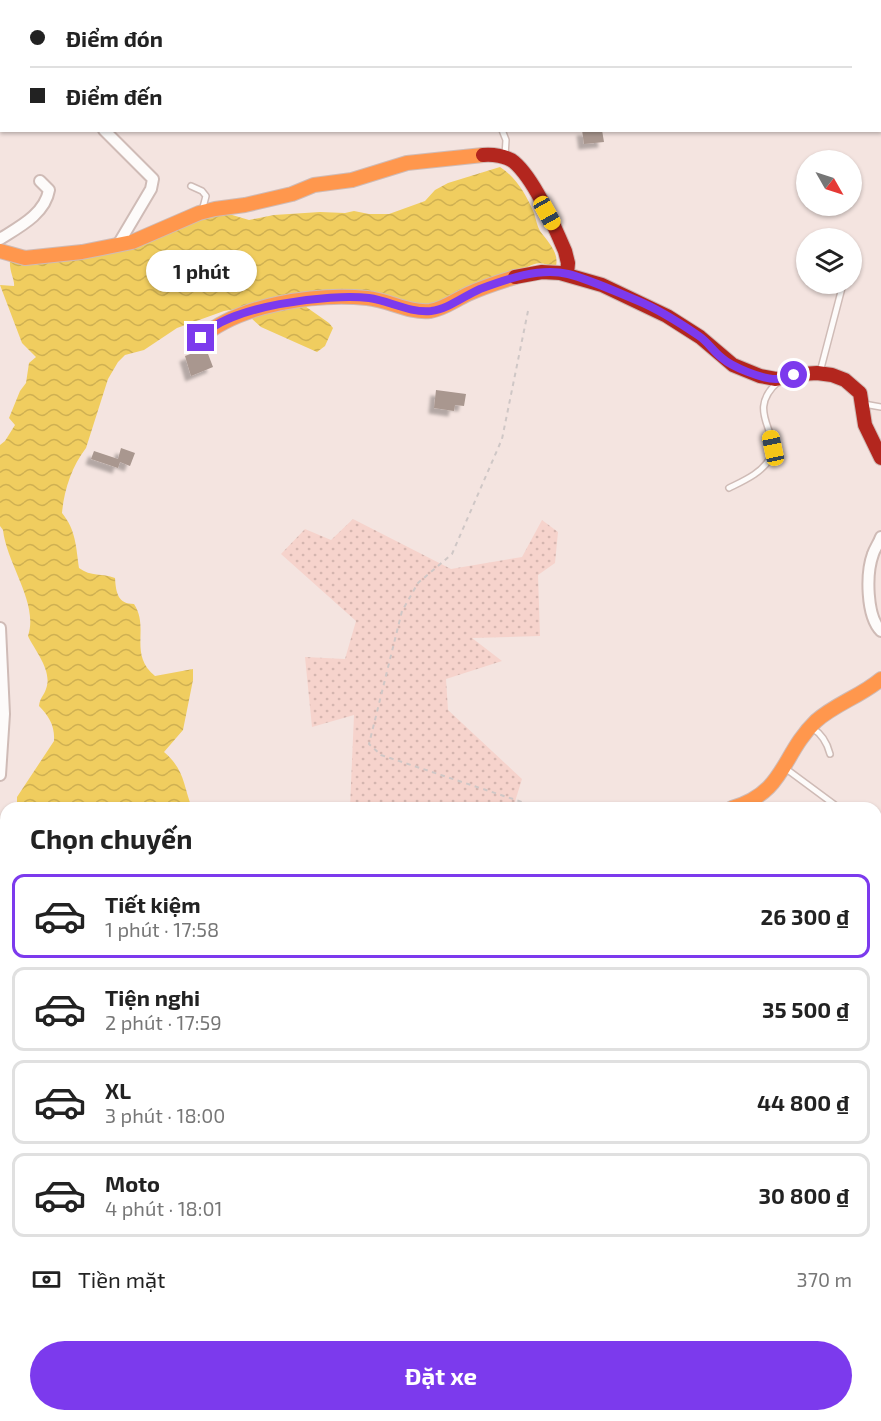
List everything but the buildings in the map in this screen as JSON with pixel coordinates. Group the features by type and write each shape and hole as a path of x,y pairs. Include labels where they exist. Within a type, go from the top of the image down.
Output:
{"street":[{"path":"106,132 153,179 151,189 119,243"},
{"path":"0,251 25,258 82,252 132,242 202,212 292,194 314,185 352,180 407,163 492,154 505,158 518,167 531,184 555,228 567,258 567,274"},
{"path":"0,239 29,221 37,211 49,190 40,181"},
{"path":"201,338 213,327 257,308 301,301 370,298 420,311 431,311 438,310 495,283 542,272 567,274 655,309 700,337 721,358 741,369 774,379 820,372 854,385 861,395 865,426 881,458"},
{"path":"881,537 873,554 868,584 873,620 881,631"},
{"path":"0,628 4,714 0,775"},
{"path":"752,802 763,796 810,728 826,712 866,693 881,680"}],"lane":[{"path":"503,132 506,140 505,158"},
{"path":"190,186 202,191 206,196 202,212"},
{"path":"820,372 840,294"},
{"path":"729,488 761,468 770,458 773,448 764,418 764,408 766,397 772,387 783,378"},
{"path":"862,403 881,407"},
{"path":"810,728 819,732 823,737 830,754"},
{"path":"784,767 831,802"}],"path":[{"path":"522,802 381,755 369,744 402,610 418,583 452,554 502,439 528,311"}],"shaded area":[{"path":"353,519 451,569 522,557 542,520 558,532 555,563 538,575 540,636 472,638 502,661 446,679 448,710 522,779 515,802 350,802 354,715 312,727 305,657 345,659 356,621 281,554 305,529 331,540"}],"water":[{"path":"500,167 506,171 528,200 539,229 555,253 555,269 544,264 535,264 517,275 428,307 339,290 224,311 177,328 144,350 125,355 118,362 108,379 86,448 70,479 62,513 73,532 79,568 88,573 115,578 121,600 134,604 140,622 141,650 147,668 155,676 193,669 183,730 164,752 180,772 190,802 17,802 17,797 54,741 54,736 51,722 39,706 48,682 47,675 28,636 30,623 26,597 0,526 0,445 15,425 9,418 20,391 26,383 29,363 36,357 22,343 0,285 14,286 10,261 52,259 222,212 249,220 274,215 320,212 354,211 389,214 425,201 435,190 448,183"},
{"path":"302,304 333,328 325,346 317,352 261,327 251,318"}],"traffic: slow":[{"path":"0,251 25,258 82,252 132,242 199,213 292,194 314,185 352,180 407,163 483,155"},
{"path":"201,338 217,326 236,317 280,303 325,297 367,298 414,310 430,311 479,289 515,277"},
{"path":"747,802 773,782 816,721 881,679"}],"traffic: jam":[{"path":"483,155 499,156 511,160 522,170 543,204 565,251 568,263 567,274"},
{"path":"515,277 542,272 560,273 602,285 667,316 700,337 733,365 760,376 776,379 817,373 845,380 860,393 865,425 881,458"}],"route":[{"path":"201,338 213,327 257,308 301,301 370,298 404,308 431,311 438,310 495,283 542,272 567,274 646,304 700,337 721,358 741,369 774,379 794,375"}]}
